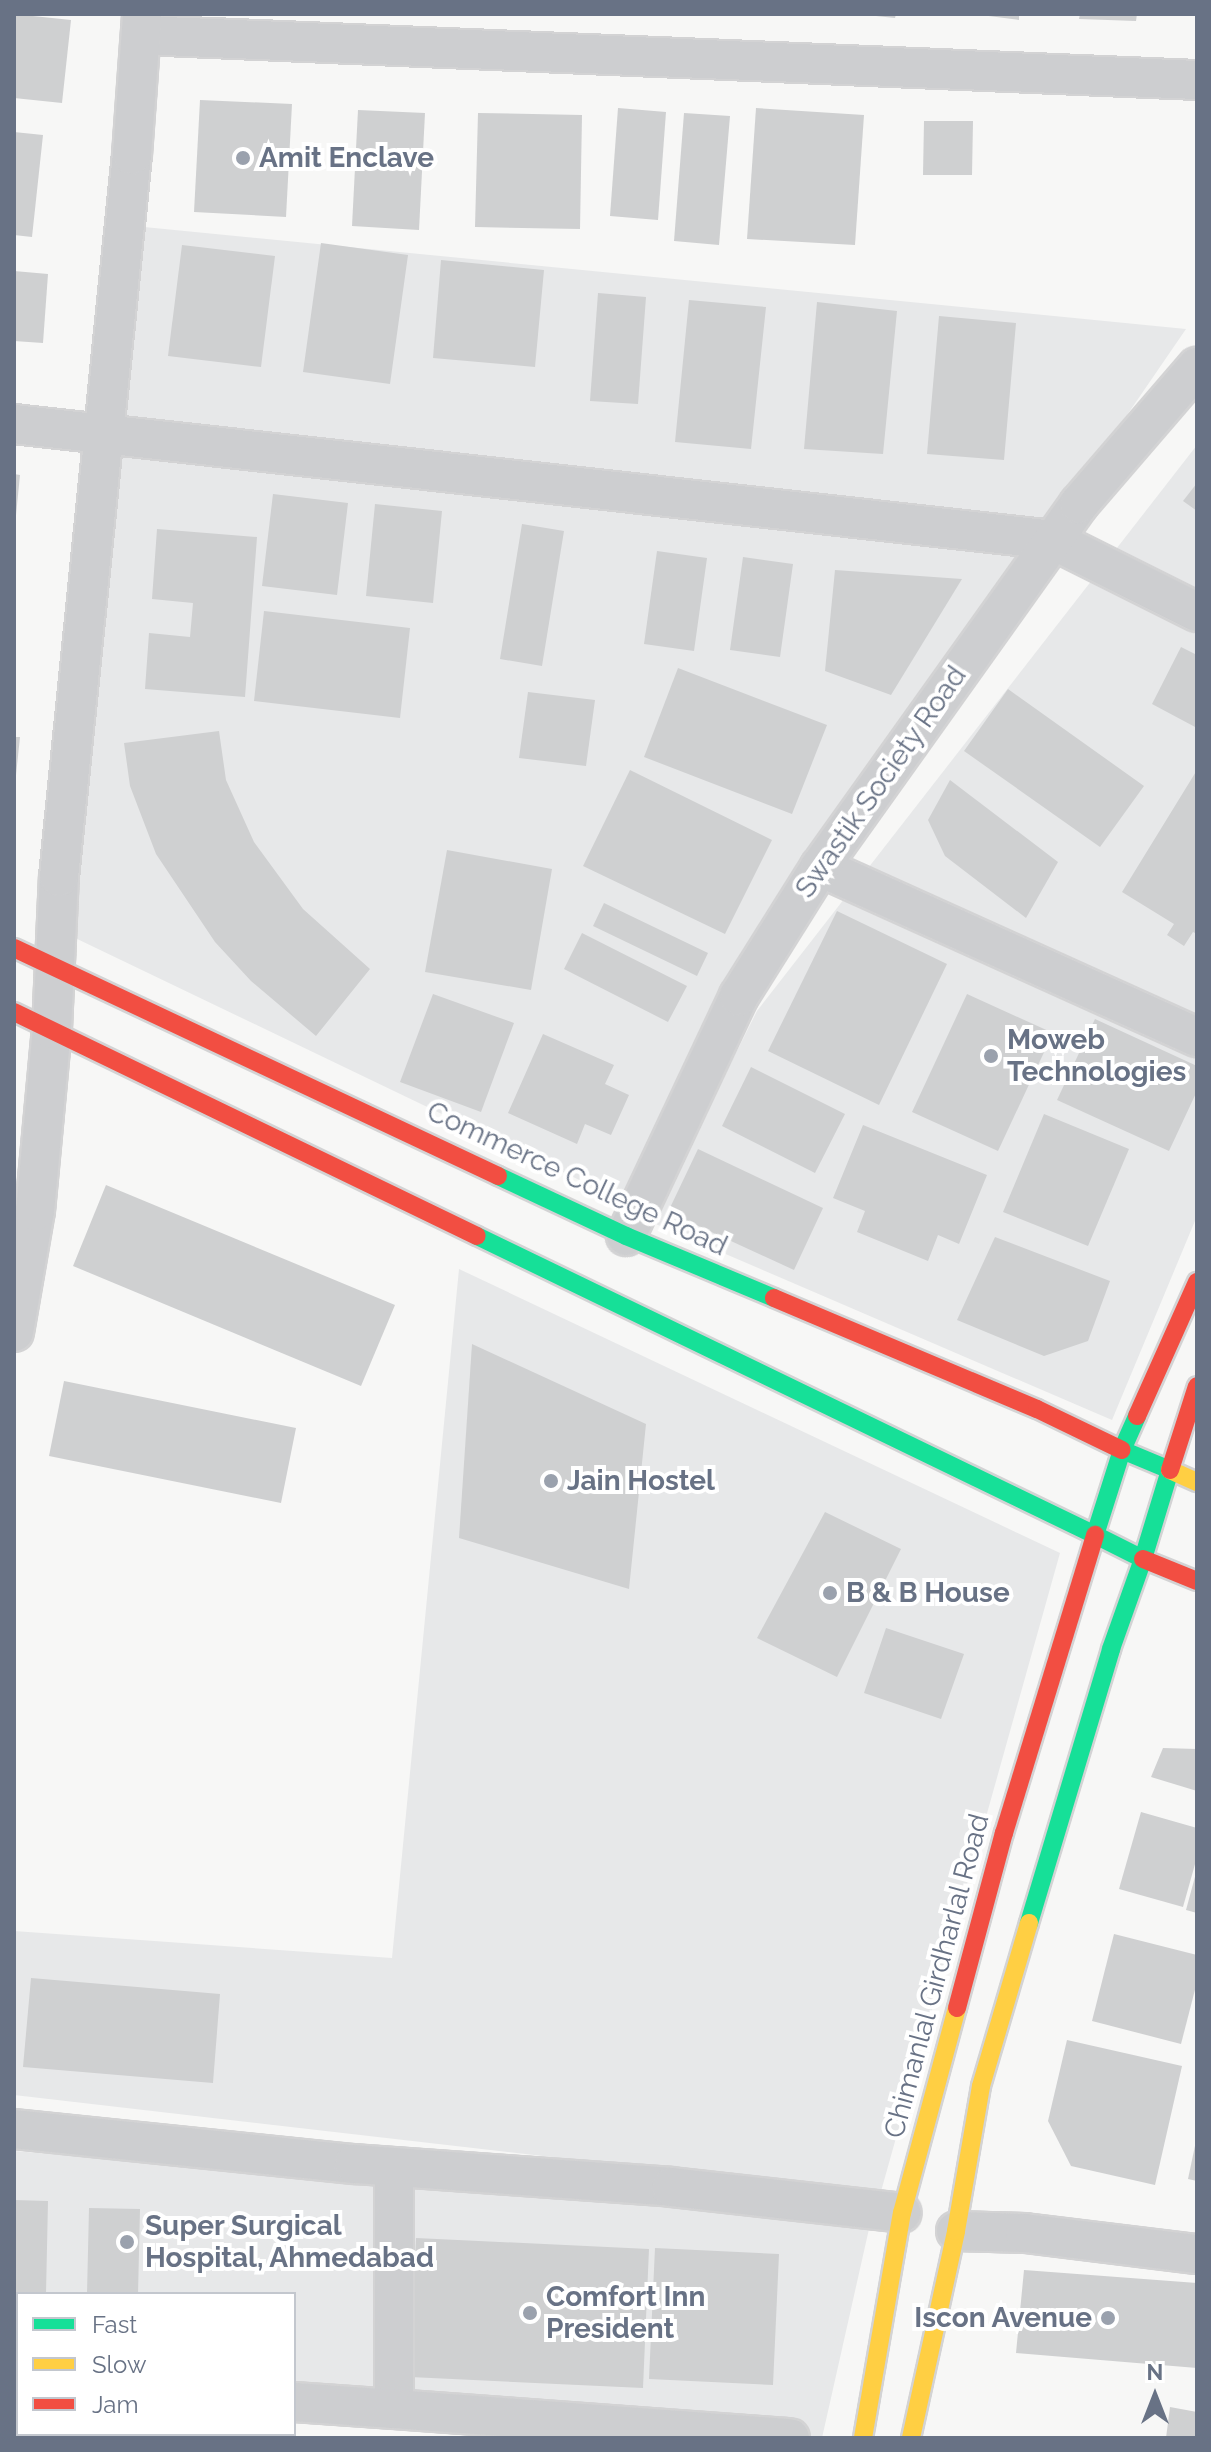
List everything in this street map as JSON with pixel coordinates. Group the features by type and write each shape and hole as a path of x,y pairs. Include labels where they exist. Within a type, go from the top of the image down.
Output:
{"main road":[{"name":"Commerce College Road","path":"14,948 626,1236 1037,1409 1170,1470"},
{"path":"14,1012 1143,1559 1197,1581"},
{"path":"1122,1450 1197,1282"},
{"path":"911,2438 956,2231 981,2086 1111,1649 1143,1559 1197,1386"},
{"name":"Chimanlal Girdharlal Road","path":"863,2438 902,2213 1004,1833 1122,1450"},
{"path":"1170,1470 1197,1482"}],"street":[{"path":"14,1332 35,1211 52,1029 59,877 142,25 1197,80"},
{"name":"Swastik Society Road","path":"626,1236 739,996 820,867 1079,504 1197,367"},
{"path":"14,424 1053,540 1197,612"},
{"path":"820,867 1197,1037"},
{"path":"14,2129 394,2167 671,2187 902,2213"},
{"path":"394,2167 394,2409"},
{"path":"956,2231 1025,2233 1197,2254"},
{"path":"296,2402 790,2438"}],"shaded area":[{"path":"144,227 1186,329 734,988 621,1200 71,936"},
{"path":"1197,445 1197,1216 1112,1420 651,1222 757,1011"},
{"path":"459,1269 1060,1553 880,2195 14,2095 14,1931 392,1958"},
{"path":"14,2151 871,2220 822,2438 588,2438 296,2412 296,2292 16,2292 14,2387"}],"building":[{"path":"14,14 71,20 62,103 14,98"},
{"path":"876,14 896,14 895,18"},
{"path":"973,14 1019,14 1019,20"},
{"path":"1080,14 1137,14 1136,21 1079,19"},
{"name":"Amit Enclave","path":"200,100 292,104 286,217 194,212"},
{"path":"618,108 666,112 658,220 610,216"},
{"path":"756,108 864,115 855,245 747,239"},
{"path":"358,110 425,113 419,230 352,226"},
{"path":"478,113 582,115 580,229 475,227"},
{"path":"684,113 730,116 719,245 674,241"},
{"path":"924,121 973,121 972,175 923,175"},
{"path":"14,132 43,135 32,237 14,235"},
{"path":"321,243 408,255 390,384 303,372"},
{"path":"182,245 275,256 261,367 168,356"},
{"path":"441,260 544,270 535,367 433,358"},
{"path":"14,271 48,274 43,343 14,341"},
{"path":"598,293 646,297 638,404 590,401"},
{"path":"689,300 766,307 751,449 675,442"},
{"path":"817,302 897,311 883,454 804,449"},
{"path":"939,316 1016,323 1004,460 927,454"},
{"path":"14,474 20,475 16,515 14,514"},
{"path":"1197,483 1197,511 1183,501"},
{"path":"273,494 348,503 337,595 262,586"},
{"path":"375,504 442,511 433,603 366,596"},
{"path":"522,524 564,531 542,666 500,659"},
{"path":"157,529 257,537 245,697 145,689 149,633 190,637 193,603 152,599"},
{"path":"657,551 707,558 694,651 644,644"},
{"path":"743,557 793,564 780,657 730,650"},
{"path":"835,570 962,579 891,695 825,671"},
{"path":"264,611 410,628 400,718 254,701"},
{"path":"1181,647 1197,655 1197,728 1152,704"},
{"path":"678,668 827,725 792,814 644,757"},
{"path":"1008,689 1144,786 1100,847 964,751"},
{"path":"528,692 595,700 586,766 519,758"},
{"path":"219,731 226,780 254,842 303,909 370,969 316,1036 251,981 215,942 156,854 130,786 124,743"},
{"path":"14,737 20,737 16,775 14,775"},
{"path":"630,770 772,840 725,934 583,866"},
{"path":"1197,770 1197,934 1193,932 1184,946 1167,935 1174,924 1122,892"},
{"path":"950,780 1058,862 1026,918 945,856 928,820"},
{"path":"447,850 552,869 531,990 425,972"},
{"path":"604,903 708,953 697,976 593,926"},
{"path":"837,911 947,964 879,1105 768,1051"},
{"path":"582,933 687,986 668,1022 564,969"},
{"path":"433,994 514,1023 481,1112 400,1082"},
{"name":"Moweb Technologies","path":"967,994 1053,1033 998,1151 912,1112"},
{"path":"1095,1019 1197,1066 1197,1091 1169,1151 1057,1100"},
{"path":"543,1034 614,1065 605,1084 629,1095 611,1135 585,1124 577,1144 508,1113"},
{"path":"751,1067 845,1114 815,1173 722,1126"},
{"path":"1044,1114 1129,1149 1088,1246 1003,1212"},
{"path":"863,1125 987,1175 959,1244 938,1235 928,1261 857,1232 865,1211 833,1198"},
{"path":"698,1149 823,1208 794,1270 668,1212"},
{"path":"106,1185 395,1305 361,1386 73,1266"},
{"path":"995,1237 1110,1281 1088,1341 1044,1356 957,1320"},
{"name":"Jain Hostel","path":"472,1344 646,1424 629,1589 459,1538"},
{"path":"64,1381 296,1428 281,1503 49,1456"},
{"name":"B & B House","path":"825,1512 901,1549 837,1677 757,1638"},
{"path":"886,1628 964,1654 941,1719 864,1693"},
{"path":"1163,1748 1197,1749 1197,1791 1151,1777"},
{"path":"1141,1812 1197,1828 1197,1857 1183,1907 1119,1889"},
{"path":"1197,1873 1197,1913 1186,1910"},
{"path":"1114,1934 1197,1955 1197,1982 1181,2044 1092,2021"},
{"path":"31,1978 220,1994 213,2083 23,2067"},
{"path":"1067,2040 1182,2066 1155,2185 1071,2166 1048,2121"},
{"path":"1197,2141 1197,2181 1188,2179"},
{"path":"14,2200 48,2201 46,2292 16,2292 14,2344"},
{"path":"89,2208 140,2209 138,2292 87,2292"},
{"name":"Comfort Inn President","path":"416,2238 649,2249 643,2388 410,2377"},
{"path":"655,2248 779,2254 773,2385 649,2379"},
{"name":"Iscon Avenue","path":"1024,2270 1197,2283 1197,2368 1016,2353"},
{"path":"1170,2407 1197,2412 1197,2438 1166,2438"}],"traffic: fast":[{"path":"498,1176 626,1236 774,1298"},
{"path":"477,1236 1095,1535"},
{"path":"1122,1450 1170,1470 1143,1559 1095,1535 1122,1450 1137,1416"},
{"path":"1029,1923 1111,1649 1143,1559"}],"traffic: slow":[{"path":"1170,1470 1197,1482"},
{"path":"911,2438 956,2231 981,2086 1029,1923"},
{"path":"863,2438 902,2213 957,2008"}],"traffic: jam":[{"path":"14,948 498,1176"},
{"path":"14,1012 477,1236"},
{"path":"1137,1416 1197,1282"},
{"path":"774,1298 1037,1409 1122,1450"},
{"path":"1170,1470 1197,1386"},
{"path":"957,2008 1004,1833 1095,1535"},
{"path":"1143,1559 1197,1581"}],"place":[{"name":"Amit Enclave","path":"243,158"},
{"name":"Moweb Technologies","path":"991,1056"},
{"name":"Jain Hostel","path":"551,1481"},
{"name":"B & B House","path":"830,1593"},
{"name":"Super Surgical Hospital, Ahmedabad","path":"127,2242"},
{"name":"Comfort Inn President","path":"530,2313"},
{"name":"Iscon Avenue","path":"1108,2318"}]}
